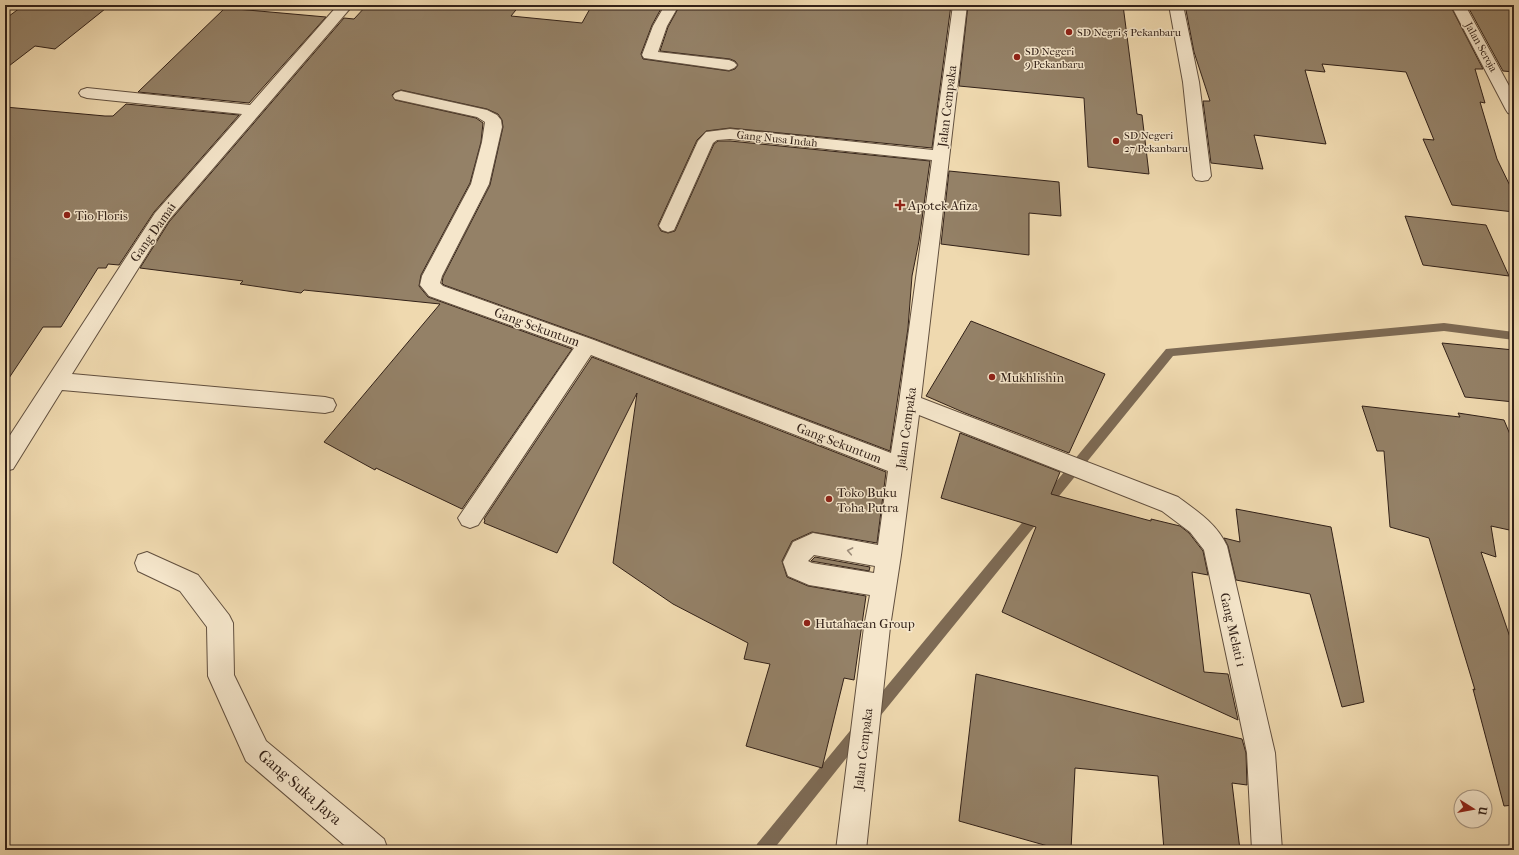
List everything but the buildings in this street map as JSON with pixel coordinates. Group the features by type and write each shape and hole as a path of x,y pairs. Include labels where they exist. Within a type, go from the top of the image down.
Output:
{"street":[{"name":"Gang Damai","path":"5,462 161,217 346,5"},
{"path":"672,5 660,26 649,55 728,65"},
{"name":"Jalan Cempaka","path":"851,850 878,627 910,404 960,5"},
{"path":"1176,5 1190,82 1202,176"},
{"name":"Jalan Seroja","path":"1458,5 1514,110"},
{"path":"87,93 254,110"},
{"name":"Gang Sekuntum","path":"401,96 490,116 493,122 492,136 482,170 480,184 432,276 430,285 436,290 587,345 900,466"},
{"name":"Gang Nusa Indah","path":"668,226 706,141 712,136 730,134 941,156"},
{"path":"470,518 587,345"},
{"path":"56,381 324,405"},
{"name":"Gang Melati 1","path":"910,404 1170,504 1198,525 1214,546 1261,753 1267,850"},
{"path":"884,586 809,574 797,568 795,562 799,551 806,546 813,544 888,558"},
{"name":"Gang Suka Jaya","path":"147,563 189,583 220,623 221,676 256,751 373,850"}],"waterway":[{"path":"872,715 1170,352 1444,327 1514,336"},
{"path":"763,850 859,731"}],"place":[{"name":"SD Negri 5 Pekanbaru","path":"1069,32"},
{"name":"SD Negeri 9 Pekanbaru","path":"1017,57"},
{"name":"SD Negeri 27 Pekanbaru","path":"1116,141"},
{"name":"Apotek Afiza","path":"900,205"},
{"name":"Tio Floris","path":"67,215"},
{"name":"Mukhlishin","path":"992,377"},
{"name":"Toko Buku Toha Putra","path":"829,499"},
{"name":"Hutahaean Group","path":"807,623"}]}
